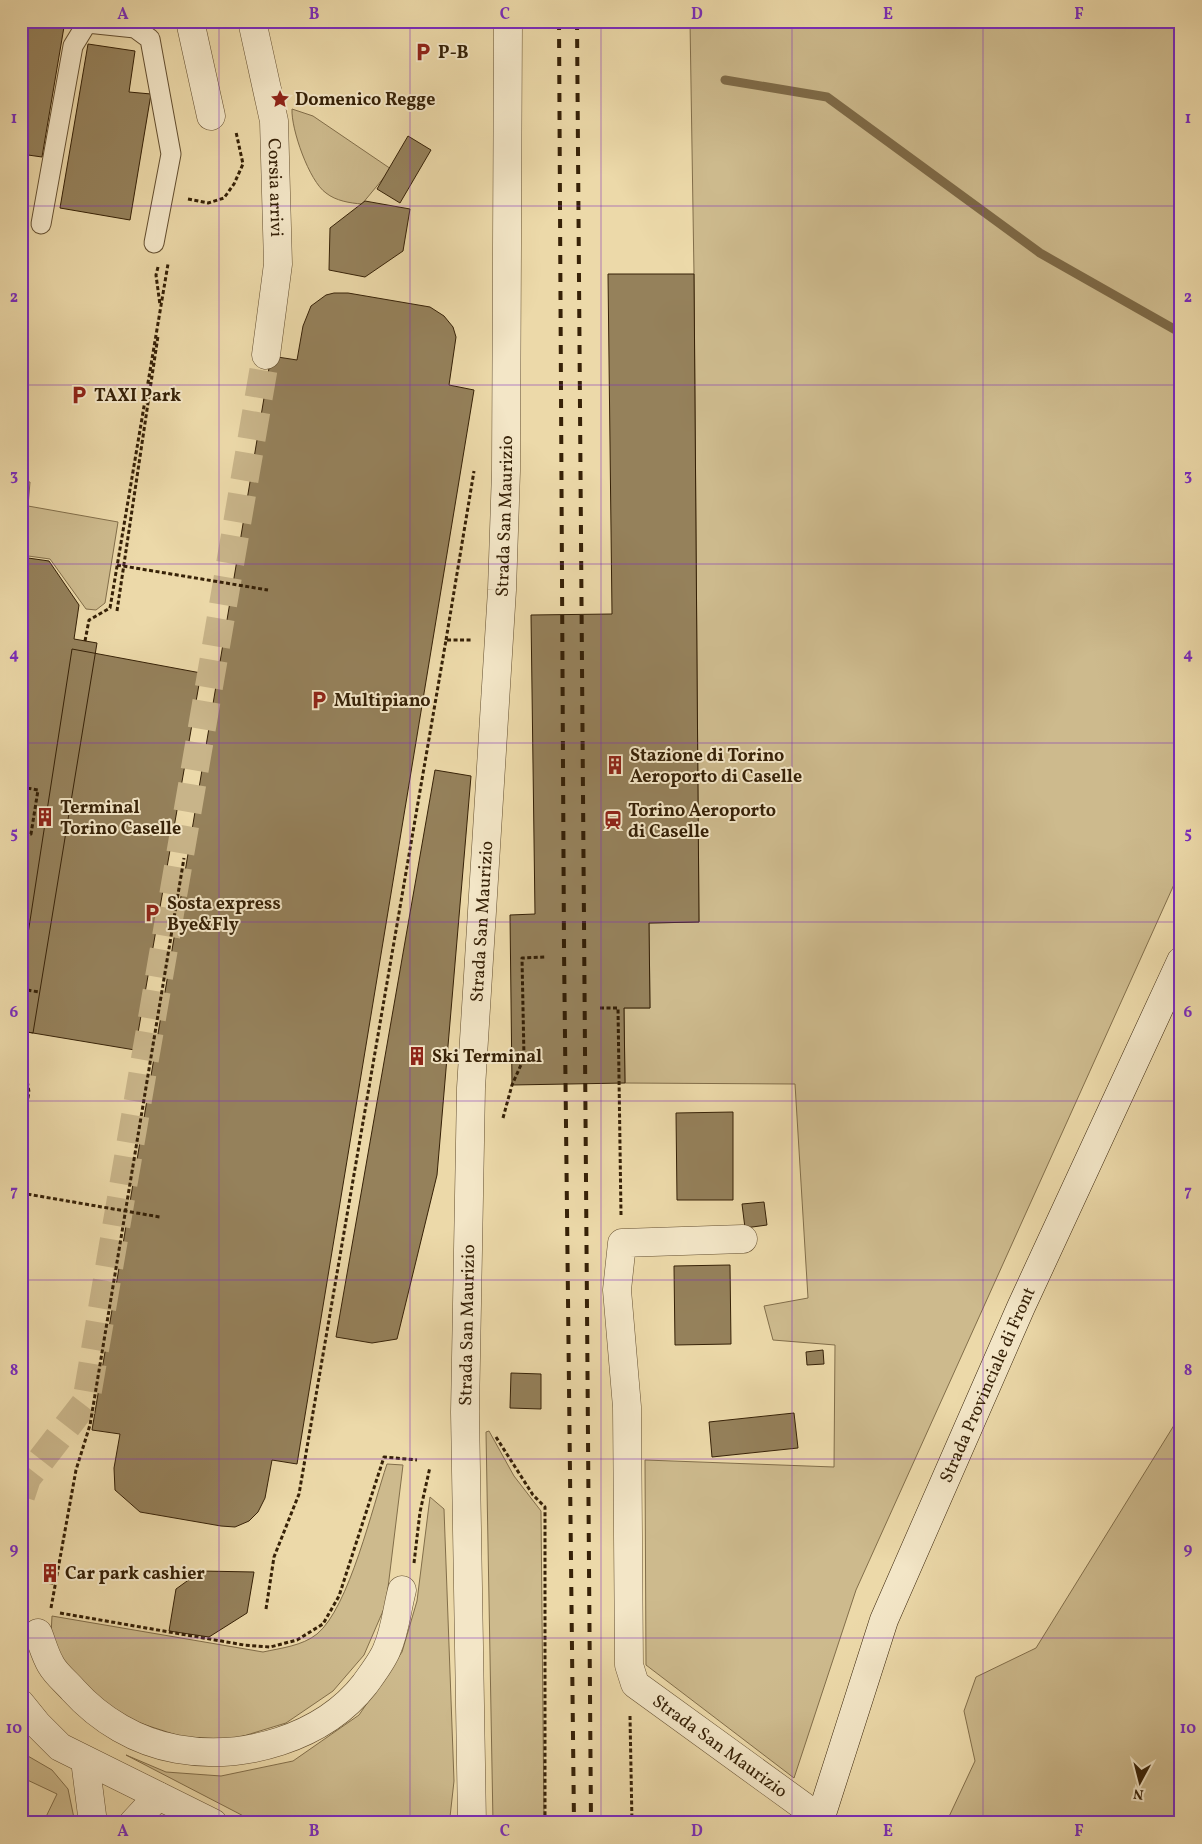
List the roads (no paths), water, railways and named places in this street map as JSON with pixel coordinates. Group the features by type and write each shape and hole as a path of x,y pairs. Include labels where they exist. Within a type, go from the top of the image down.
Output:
{"street":[{"path":"190,21 211,116"},
{"name":"Corsia arrivi","path":"252,21 274,121 278,264 266,355"},
{"name":"Strada San Maurizio","path":"473,1822 465,1412 471,1088 499,640 506,471 508,21"},
{"name":"Strada Provinciale di Front","path":"820,1821 884,1620 1021,1307 1181,961"},
{"name":"Strada San Maurizio","path":"743,1238 622,1243 617,1290 626,1408 629,1665 635,1684 820,1821"},
{"path":"38,1633 51,1666 105,1720 140,1738 176,1749 218,1752 265,1745 310,1731 340,1709 364,1684 387,1650 408,1578"},
{"path":"21,1704 38,1725 60,1747 213,1823"},
{"path":"85,1760 93,1823"},
{"path":"133,1823 158,1796"}],"lane":[{"path":"41,224 73,46 87,24 135,28 150,39 171,154 157,251"}],"waterway":[{"path":"725,80 827,97 1040,253 1181,333"}],"tunnel":[{"path":"21,1496 27,1478 86,1402 266,355"}],"railway":[{"path":"559,21 564,949 574,1823"},
{"path":"577,21 591,1823"}],"place":[{"name":"P-B","path":"423,52"},
{"name":"Domenico Regge","path":"280,99"},
{"name":"TAXI Park","path":"79,395"},
{"name":"Multipiano","path":"319,700"},
{"name":"Stazione di Torino Aeroporto di Caselle","path":"615,765"},
{"name":"Terminal Torino Caselle","path":"45,817"},
{"name":"Torino Aeroporto di Caselle","path":"613,820"},
{"name":"Sosta express Bye&Fly","path":"152,913"},
{"name":"Ski Terminal","path":"417,1056"},
{"name":"Car park cashier","path":"50,1573"}]}
